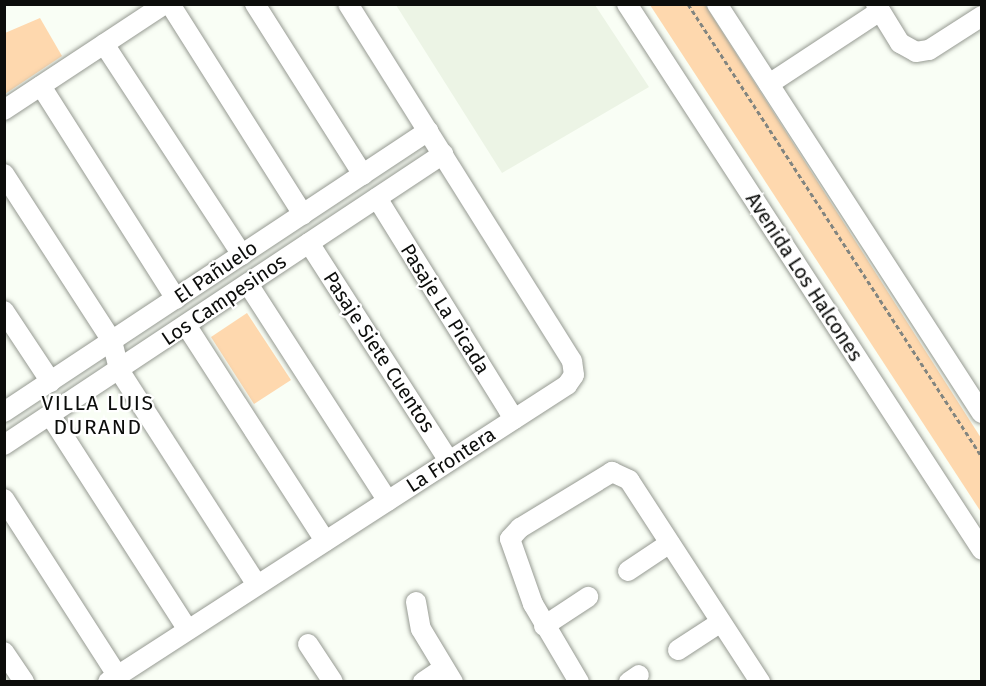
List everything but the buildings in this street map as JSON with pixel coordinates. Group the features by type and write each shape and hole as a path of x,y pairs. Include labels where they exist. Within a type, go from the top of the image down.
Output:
{"street":[{"path":"4,110 165,4"},
{"path":"170,4 303,214"},
{"path":"255,4 363,175"},
{"name":"La Frontera","path":"113,678 570,382 574,365 348,4"},
{"name":"Avenida Los Halcones","path":"627,4 981,550"},
{"path":"717,4 981,413"},
{"path":"769,84 878,8 900,43 916,52 929,50 981,16"},
{"path":"104,44 242,255"},
{"path":"40,86 176,298"},
{"name":"El Pañuelo","path":"4,412 428,131"},
{"name":"Los Campesinos","path":"4,445 443,154"},
{"path":"4,174 112,341 119,370 257,585"},
{"name":"Pasaje La Picada","path":"376,198 514,419"},
{"name":"Pasaje Siete Cuentos","path":"309,243 449,461"},
{"path":"248,284 388,501"},
{"path":"4,311 51,382"},
{"path":"186,325 325,541"},
{"path":"50,415 188,630"},
{"path":"579,681 544,626 510,548 510,539 520,528 612,472 628,480 759,681"},
{"path":"4,499 113,678"},
{"path":"628,571 670,543"},
{"path":"544,626 588,597"},
{"path":"416,603 421,630 448,675 423,681"},
{"path":"678,650 721,622"},
{"path":"308,644 333,681"},
{"path":"4,652 24,681"}],"path":[{"path":"688,4 981,457"}],"shaded area":[{"path":"396,5 595,5 649,87 502,173"},
{"path":"650,5 705,5 981,438 981,512"},
{"path":"40,18 62,56 5,94 5,33"},
{"path":"247,313 291,380 254,404 211,337"}],"district":[{"name":"VILLA LUIS DURAND","path":"98,415"}]}
